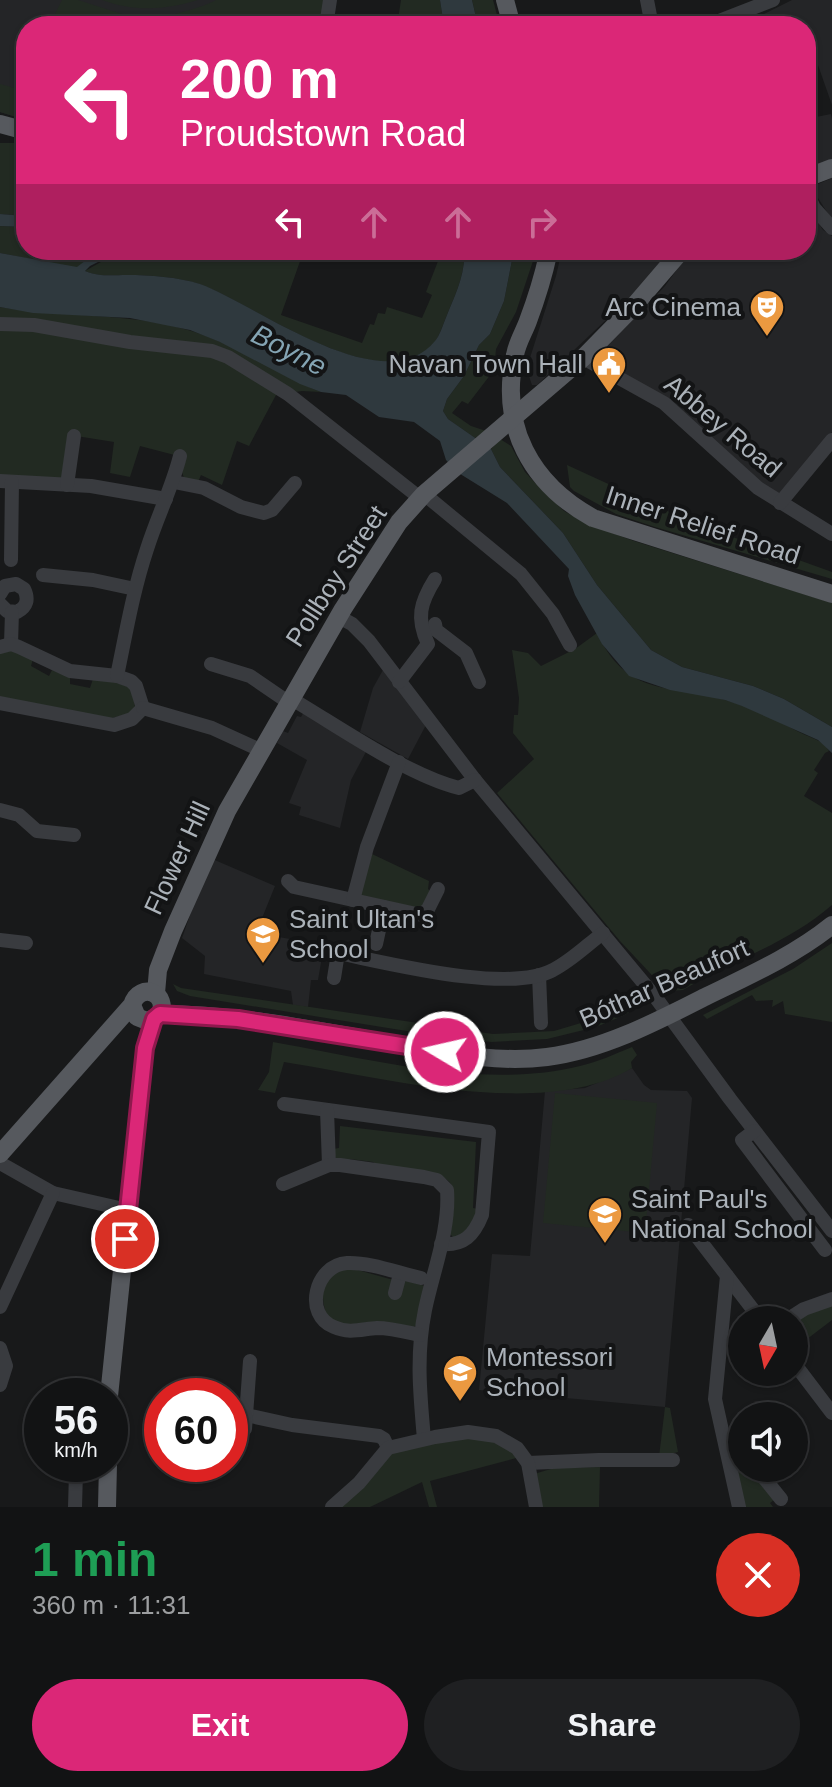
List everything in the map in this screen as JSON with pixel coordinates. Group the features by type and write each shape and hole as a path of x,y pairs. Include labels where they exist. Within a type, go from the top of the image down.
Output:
{"main road":[{"name":"Inner Relief Road","path":"547,260 541,285 516,351 511,390 514,418 523,448 537,473 560,498 616,526 832,594"},
{"name":"Pollboy Street","path":"260,750 399,522 422,496 583,358 640,300 674,260"},
{"name":"Flower Hill","path":"111,1378 145,1048 142,1036 158,970 186,897 260,750"},
{"name":"Bóthar Beaufort","path":"149,1009 221,1017 471,1056 516,1059 548,1057 613,1039 670,1015 755,972 816,938 832,925"},
{"path":"0,1154 109,1029 149,1009"},
{"path":"107,1482 107,1507"}],"street":[{"path":"733,16 773,0"},
{"path":"816,209 822,220 832,228"},
{"path":"0,324 34,325 130,342 212,351 228,357 288,394 521,574 553,614 570,645"},
{"name":"Abbey Road","path":"583,358 664,403 734,468 780,503 832,534"},
{"path":"67,485 74,436"},
{"path":"780,503 832,440"},
{"path":"117,676 135,589 148,545 174,482 180,456"},
{"path":"11,560 6,481 91,486 166,499"},
{"path":"174,482 204,488 241,507 264,513 272,510 295,483"},
{"path":"43,575 93,580 135,589"},
{"path":"426,647 428,644 419,623 419,610 435,579"},
{"path":"0,594 13,580 24,589 27,600 21,610 6,608 5,646 70,671 117,676 131,681 136,686 143,708"},
{"path":"361,580 354,606 369,641"},
{"path":"339,617 352,624 369,641 475,780 670,1015 832,1231"},
{"path":"399,682 426,647 436,642 438,629 466,653 479,682"},
{"path":"211,664 250,676 399,762 459,788 475,780"},
{"path":"0,703 114,725 132,719 143,708"},
{"path":"143,708 212,728 260,750"},
{"path":"353,900 367,847 399,762"},
{"path":"0,810 19,815 37,831 74,835"},
{"path":"288,881 294,887 421,915 428,909 438,889"},
{"path":"376,944 384,907"},
{"path":"334,978 338,953 412,968 489,977 539,975 555,970 603,933"},
{"path":"0,940 26,943"},
{"path":"539,975 541,1023"},
{"path":"284,1104 489,1132 482,1215 478,1225 468,1239 441,1244"},
{"path":"327,1110 329,1165"},
{"path":"754,1131 742,1140 825,1250"},
{"path":"0,1163 53,1193 128,1210"},
{"path":"283,1184 329,1165 424,1177 443,1184 447,1190 441,1244 420,1335 424,1439"},
{"path":"0,1307 53,1193"},
{"path":"688,1225 750,1306"},
{"path":"420,1335 386,1329 347,1331 335,1328 321,1317 317,1309 317,1290 324,1274 337,1265 354,1264 421,1278"},
{"path":"395,1293 400,1274"},
{"path":"727,1276 715,1399 728,1436"},
{"path":"808,1308 832,1299"},
{"path":"0,1348 6,1366 0,1385"},
{"path":"250,1361 246,1422 379,1436 388,1448"},
{"path":"808,1381 832,1413"},
{"path":"332,1507 359,1483 388,1448 468,1432 496,1436 517,1448 528,1463 536,1507"},
{"path":"528,1463 673,1460"},
{"path":"75,1507 76,1482"},
{"path":"737,1482 739,1507"},
{"path":"767,1482 781,1499"}],"shaded area":[{"path":"0,0 227,0 223,16 16,16 16,117 0,112"},
{"path":"62,0 78,0 126,16 54,16"},
{"path":"102,0 198,0 150,8"},
{"path":"216,0 324,0 322,16 168,16"},
{"path":"401,0 440,0 442,16 399,16"},
{"path":"472,0 493,0 497,16 476,16"},
{"path":"792,0 832,0 832,105 816,59 816,16 760,16"},
{"path":"0,84 16,88 16,117 0,112"},
{"path":"831,114 832,119 832,160 816,167 816,117"},
{"path":"0,143 16,143 16,215 0,214"},
{"path":"832,178 832,220 816,195 816,185"},
{"path":"816,219 832,236 832,432 782,494 776,495 599,361 597,357 665,286 684,260 816,260"},
{"path":"0,226 16,227 16,256 0,253"},
{"path":"36,260 86,260 77,268"},
{"path":"104,260 300,260 281,315 362,343 370,324 374,325 378,313 385,314 387,307 422,318 432,295 426,292 438,260 464,260 459,286 435,342 412,358 384,362 352,356 318,343 199,284 163,277 100,275 85,271"},
{"path":"512,260 533,260 516,312 496,349 494,370 468,404 462,401 452,413 471,426 486,431 475,438 448,419 443,411 479,345 490,334 504,301"},
{"path":"560,260 666,260 649,283 537,385 532,385 528,373 529,361"},
{"path":"0,307 142,320 188,330 222,343 321,392 276,395 249,446 237,441 222,485 201,475 198,482 184,478 182,472 186,458 140,446 130,477 110,473 114,442 70,435 63,478 0,477"},
{"path":"500,439 511,446 525,472 542,490 564,511 585,523 832,603 832,727 784,699 753,686 682,667 651,650 597,585 563,533 500,467 491,449"},
{"path":"567,465 713,532 832,572 832,579 616,514 570,487"},
{"path":"597,633 609,654 636,678 667,689 745,706 816,739 829,751 814,770 818,773 804,796 832,813 832,905 797,931 683,990 664,988 620,941 497,793 534,759 513,733 519,698 512,650 528,653 541,666 575,649"},
{"path":"9,650 33,659 31,666 49,676 52,670 70,677 70,684 90,688 93,679 104,679 133,688 135,708 128,714 109,719 0,697 0,652"},
{"path":"383,670 427,723 408,759 360,732 373,688"},
{"path":"305,710 368,748 351,780 340,828 299,815 301,807 289,803 307,760 277,743 283,731 288,733 297,716 301,717"},
{"path":"372,854 429,881 428,889 432,893 424,909 360,896"},
{"name":"Saint Ultan's School","path":"210,858 275,886 256,933 324,945 318,980 311,980 308,1007 293,1005 291,991 204,974 205,956 182,938"},
{"path":"832,943 832,1022 785,1014 783,1001 772,1007 773,1000 756,1001 752,995 707,1019 703,1015 793,969"},
{"path":"173,984 181,988 493,1034 554,1031 638,1006 596,1027 547,1039 491,1042 190,996 177,991"},
{"path":"273,1042 427,1069 505,1075 543,1073 587,1064 632,1047 637,1055 631,1062 632,1068 596,1084 554,1092 509,1093 414,1084 284,1062 275,1093 258,1090 269,1072"},
{"name":"Saint Paul's National School","path":"632,1068 651,1090 687,1091 692,1098 665,1407 479,1390 492,1254 530,1256 545,1091 585,1088"},
{"path":"555,1093 657,1103 645,1233 543,1223"},
{"path":"340,1126 476,1142 473,1208 479,1209 472,1230 454,1238 450,1234 454,1195 447,1180 429,1173 379,1166 373,1162 336,1159 333,1149 339,1148"},
{"path":"350,1268 425,1286 417,1324 413,1328 355,1327 328,1319 323,1296 326,1280 329,1274"},
{"path":"832,1303 832,1320 808,1338 808,1314"},
{"path":"665,1407 670,1408 678,1452 659,1457"},
{"path":"468,1437 497,1441 520,1457 430,1481 437,1507 429,1507 422,1482 370,1507 338,1507 391,1451"},
{"path":"600,1467 599,1507 541,1507 534,1474 554,1468"},
{"path":"738,1482 760,1482 774,1500 770,1503 773,1507 742,1507"}],"water":[{"path":"440,0 472,0 476,16 442,16"},
{"path":"0,214 16,215 16,227 0,226"},
{"name":"Boyne","path":"0,253 16,256 16,260 38,260 77,267 86,260 102,260 85,271 101,275 164,277 200,284 318,343 352,355 384,361 412,357 437,339 459,286 463,260 512,260 504,301 490,334 479,345 464,376 447,399 443,411 448,419 491,449 500,467 563,533 597,585 651,650 682,667 753,686 784,699 832,727 832,753 818,740 742,706 670,690 629,676 602,644 575,595 568,576 569,569 507,503 457,472 446,460 440,441 414,422 379,417 346,395 321,392 300,384 220,342 190,330 130,318 33,313 0,307"}],"place":[{"name":"Arc Cinema","path":"767,338"},
{"name":"Navan Town Hall","path":"609,395"},
{"name":"Saint Ultan's School","path":"263,965"},
{"name":"Saint Paul's National School","path":"605,1245"},
{"name":"Montessori School","path":"460,1403"}],"route":[{"path":"125,1239 145,1048 154,1019 160,1014 238,1019 445,1052"}]}
